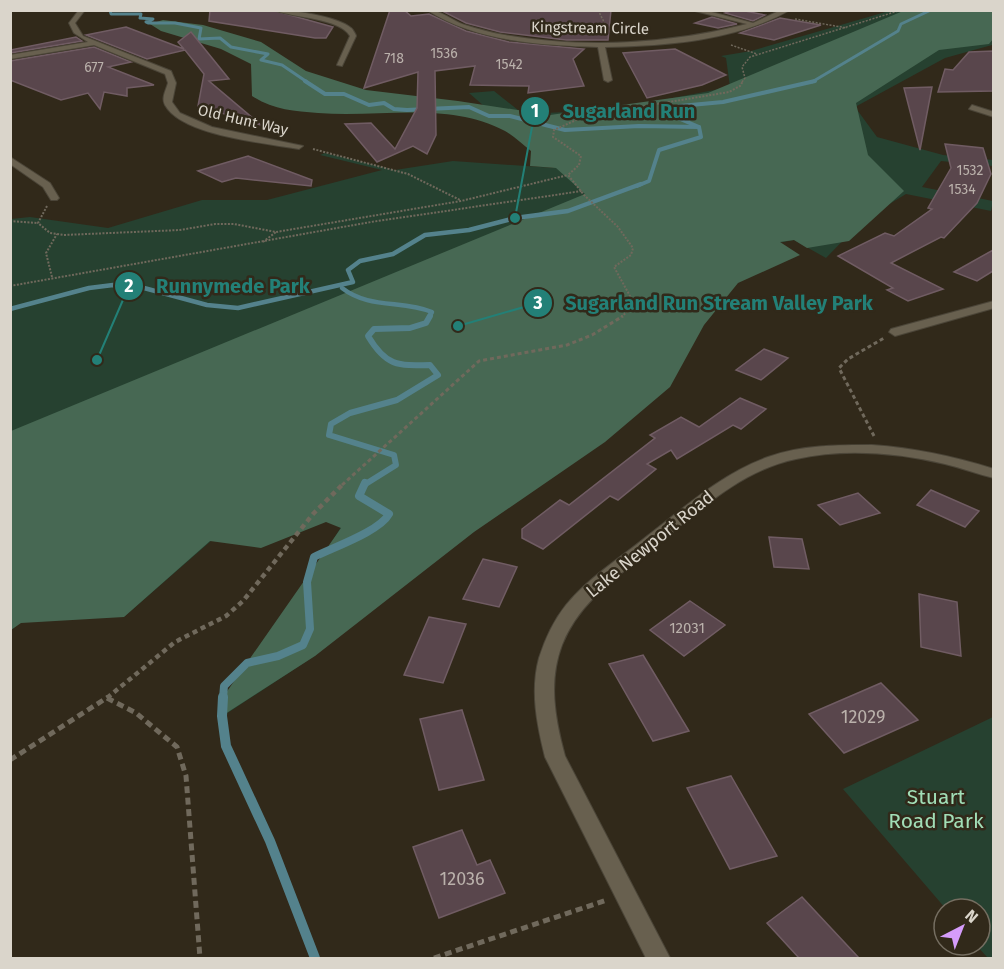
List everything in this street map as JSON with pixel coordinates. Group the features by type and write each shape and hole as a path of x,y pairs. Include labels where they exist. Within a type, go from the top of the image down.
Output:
{"street":[{"name":"Old Hunt Way","path":"82,10 74,18 73,27 81,37 168,73 172,83 167,96 168,103 178,115 216,130 299,146"},
{"path":"277,10 337,23 349,29 353,36 340,65"},
{"name":"Kingstream Circle","path":"430,10 456,25 495,35 555,43 601,45 692,39 752,24 777,16 787,10"},
{"path":"694,10 752,24"},
{"path":"10,57 94,43"},
{"path":"601,45 608,80"},
{"path":"972,107 993,115"},
{"path":"10,160 47,185 54,198"},
{"path":"10,177 28,172"},
{"path":"895,332 992,305"},
{"name":"Lake Newport Road","path":"658,958 555,757 546,724 544,690 548,659 559,630 577,604 597,584 742,473 795,454 827,450 881,450 938,458 993,474"}],"path":[{"path":"598,10 618,45"},
{"path":"10,221 38,223 50,233 57,234 180,230 234,224 276,232 461,201 568,175 579,165 581,156 553,137 554,130 585,116 729,92 740,86 745,78 741,70 743,63 750,57 848,29 901,10"},
{"path":"777,16 848,29"},
{"path":"299,146 344,156 416,178 440,187 461,201"},
{"path":"10,760 107,698 175,642 226,616 243,601 313,514 333,493 479,361 492,356 546,350 578,341 611,323 635,305 614,267 631,255 633,248 623,232 568,175"},
{"path":"10,286 371,222 582,191"},
{"path":"38,223 44,209 54,198"},
{"path":"262,243 276,232"},
{"path":"52,278 46,252 57,234"},
{"path":"881,450 839,368 848,359 895,332"},
{"path":"107,698 136,713 177,747 186,776 200,958"},
{"path":"434,958 624,894"}],"green space":[{"path":"889,11 993,11 992,45 945,58 855,107 877,137 943,155 993,160 993,166 941,161 922,187 993,201 991,211 906,194 863,220 826,258 794,240 709,256 425,504 316,655 226,714 341,527 326,521 211,541 125,616 21,622 11,630 11,219 30,217 108,228 202,200 267,200 382,170 320,155 325,153 395,170 453,161 555,168 469,93 494,91 523,114 610,110 730,87 726,58 721,56 751,51"},
{"path":"903,11 993,11 993,39 989,44 939,50 856,103 868,155 904,191 849,241 807,248 794,240 780,242 800,255 738,283 704,325 670,387 605,442 474,532 315,656 225,714 221,700 341,528 326,522 261,548 210,541 124,617 21,623 11,630 11,431 585,194 556,168 530,166 531,151 505,131 483,122 437,113 318,113 276,107 260,101 252,96 251,64 221,49 161,31 150,24 163,20 203,25 261,42 306,71 366,90 550,115 708,93"},
{"name":"Stuart Road Park","path":"993,717 994,958 987,957 992,957 992,897 936,897 843,789"}],"building":[{"path":"210,10 272,10 333,27 326,38 315,38 209,21"},
{"path":"390,10 404,10 411,16 429,14 466,31 509,42 584,49 573,59 584,86 528,93 529,86 470,85 475,66 435,71 436,135 427,154 413,146 377,162 345,124 371,123 395,149 417,108 418,72 364,88"},
{"path":"459,10 611,10 608,40 566,40 500,32 466,23 444,12"},
{"path":"733,10 765,15 753,21 725,13"},
{"path":"712,17 737,24 718,28 695,23"},
{"path":"780,18 821,25 774,40 740,33"},
{"path":"126,27 184,49 178,42 191,32 229,79 209,81 261,125 198,106 204,74 185,50 147,59 86,35"},
{"path":"76,37 82,41 10,53 10,50"},
{"path":"94,47 131,62 108,67 154,85 127,88 127,96 104,92 100,109 88,93 61,100 10,80 10,61"},
{"path":"675,49 726,75 702,85 647,98 623,53"},
{"path":"993,51 993,91 938,92 945,69 953,70 969,52"},
{"path":"932,87 920,150 904,88"},
{"path":"945,144 983,148 991,174 977,203 944,238 941,237 891,263 943,289 908,301 887,290 893,288 838,256 885,233 894,236 932,209 928,208 951,168"},
{"path":"248,156 312,180 311,186 236,178 222,182 198,171"},
{"path":"993,250 993,271 977,281 954,272"},
{"path":"764,349 788,358 761,380 736,370"},
{"path":"740,398 766,409 741,429 733,425 677,459 671,450 647,464 656,469 618,500 610,496 543,549 522,538 522,529 560,500 569,505 655,438 650,435 681,417 699,427"},
{"path":"931,490 979,511 965,527 917,505"},
{"path":"858,493 880,513 840,525 818,505"},
{"path":"769,537 802,539 809,569 774,567"},
{"path":"483,559 517,567 499,607 463,599"},
{"path":"919,594 957,602 961,656 921,647"},
{"path":"690,601 725,625 684,656 650,630"},
{"path":"429,617 466,624 443,683 404,675"},
{"path":"643,655 689,731 653,741 609,664"},
{"path":"881,683 918,720 844,753 809,714"},
{"path":"462,710 484,780 439,790 420,719"},
{"path":"731,776 777,856 730,869 687,788"},
{"path":"462,830 477,865 490,860 505,893 439,918 413,847"},
{"path":"802,897 859,958 799,958 767,923"}],"waterway":[{"path":"110,10 111,14 141,14 140,18 153,19 146,22 148,23 175,23 201,28 199,39 220,38 231,47 268,54 261,60 282,65 307,82"},
{"path":"813,81 898,31 901,24 931,10"},
{"path":"305,81 325,94 344,94 369,105 384,103 394,109 407,110 469,107 489,116 510,116 565,130 639,126 699,127"},
{"path":"699,127 678,118 677,111 680,106 723,102 813,81"},
{"path":"637,186 649,181 659,150 701,137 699,127"},
{"path":"10,309 89,288 113,285 144,288 207,305 238,308 353,282 348,270 360,261 393,254 425,235 469,230 515,218 568,211 641,184"},
{"path":"342,288 352,295 374,302 421,308 432,312 429,317"},
{"path":"364,485 396,465 394,455 329,435 331,424 350,413 397,400 438,375 430,365 401,364 387,359 368,336 374,329 410,328 426,323 430,316"},
{"path":"223,698 224,686 247,663 278,656 303,645 310,629 307,582 314,557 367,532 389,514 359,496 364,485"},
{"path":"223,697 222,716 226,746 270,841 315,958"}],"place":[{"name":"Sugarland Run","path":"515,218"},
{"name":"Sugarland Run Stream Valley Park","path":"458,326"},
{"name":"Runnymede Park","path":"97,360"}]}
